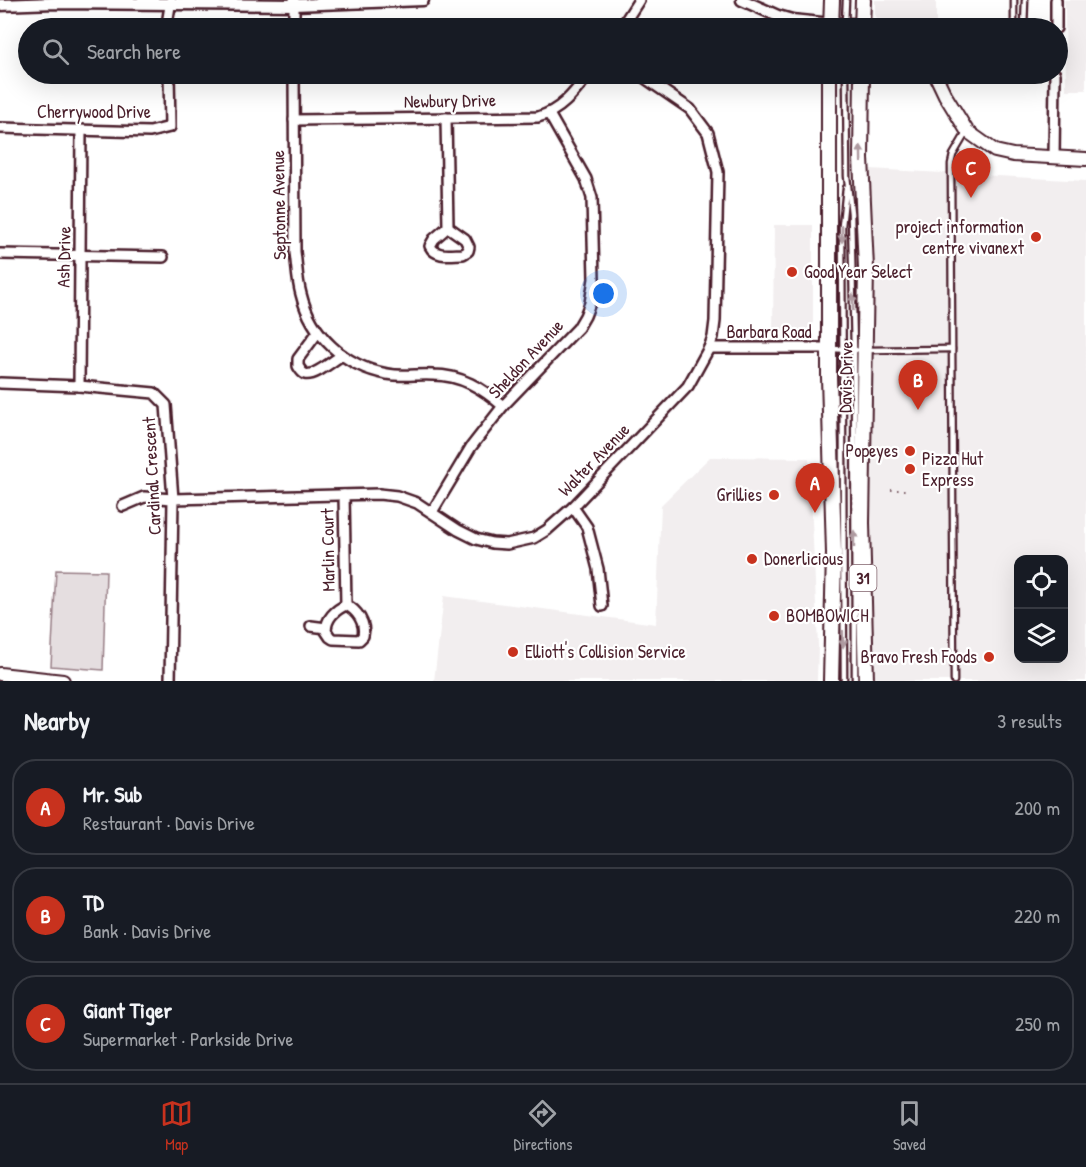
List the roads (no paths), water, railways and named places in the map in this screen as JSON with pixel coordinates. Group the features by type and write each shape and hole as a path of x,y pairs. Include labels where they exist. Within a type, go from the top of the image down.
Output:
{"main road":[{"path":"832,0 836,18"},
{"path":"862,18 863,0"},
{"name":"Davis Drive","path":"829,84 828,185 836,349 830,396 834,553 831,681"},
{"name":"Davis Drive","path":"862,84 861,158 866,268 859,350 866,681"},
{"path":"940,84 967,131 995,151 1013,155 1086,159"},
{"path":"0,674 63,681"}],"street":[{"path":"0,5 423,0"},
{"path":"627,18 639,0"},
{"path":"742,0 785,18"},
{"path":"1056,0 1056,18"},
{"path":"169,18 170,2"},
{"name":"Cherrywood Drive","path":"0,128 150,132 170,127 169,84"},
{"name":"Septonne Avenue","path":"294,84 295,252 298,279 306,311 318,332 331,347 367,369 404,376 444,375 459,378 480,388 503,406"},
{"path":"549,114 581,84"},
{"name":"Walter Avenue","path":"123,506 144,497 173,499 379,494 397,496 417,503 458,530 476,539 492,543 507,544 534,538 547,530 573,507 688,386 713,337 718,172 716,162 708,133 690,109 654,84"},
{"path":"1054,158 1055,84"},
{"name":"Newbury Drive","path":"294,120 537,117 549,114"},
{"name":"Sheldon Avenue","path":"432,512 471,447 503,406 578,328 585,316 594,279 592,198 586,178 549,114"},
{"path":"446,118 448,227"},
{"name":"Ash Drive","path":"79,386 81,130"},
{"path":"430,246 434,239 448,227"},
{"path":"430,246 438,254 463,254 468,251 469,244 465,238 448,227"},
{"path":"420,247 430,246"},
{"path":"0,254 164,258"},
{"path":"318,332 298,359 298,366 303,372 313,374 342,355"},
{"name":"Barbara Road","path":"709,348 836,349"},
{"name":"Cardinal Crescent","path":"0,383 79,386 154,393 166,405 173,499 170,681"},
{"name":"Marlin Court","path":"344,495 346,605"},
{"path":"573,507 587,527 598,569 602,606"},
{"name":"Marlin Court","path":"346,605 353,609 364,625 361,639 333,639 327,634 328,620 346,605"},
{"name":"Marlin Court","path":"311,626 326,628"}],"lane":[{"path":"840,18 846,0"},
{"path":"1014,0 1014,18"},
{"path":"1024,18 1025,0"},
{"path":"846,84 847,176 859,350 855,681"},
{"path":"954,681 951,164 952,155 967,131"},
{"path":"844,681 836,349 842,225 847,176"},
{"path":"836,349 952,349"}],"place":[{"name":"Giant Tiger","path":"971,198"},
{"name":"project information centre vivanext","path":"1036,237"},
{"name":"Good Year Select","path":"792,272"},
{"name":"TD","path":"918,410"},
{"name":"Popeyes","path":"910,451"},
{"name":"Pizza Hut Express","path":"910,469"},
{"name":"Grillies","path":"774,495"},
{"name":"Mr. Sub","path":"815,513"},
{"name":"Donerlicious","path":"752,559"},
{"name":"BOMBOWICH","path":"774,616"},
{"name":"Elliott's Collision Service","path":"513,652"},
{"name":"Bravo Fresh Foods","path":"989,657"}]}
